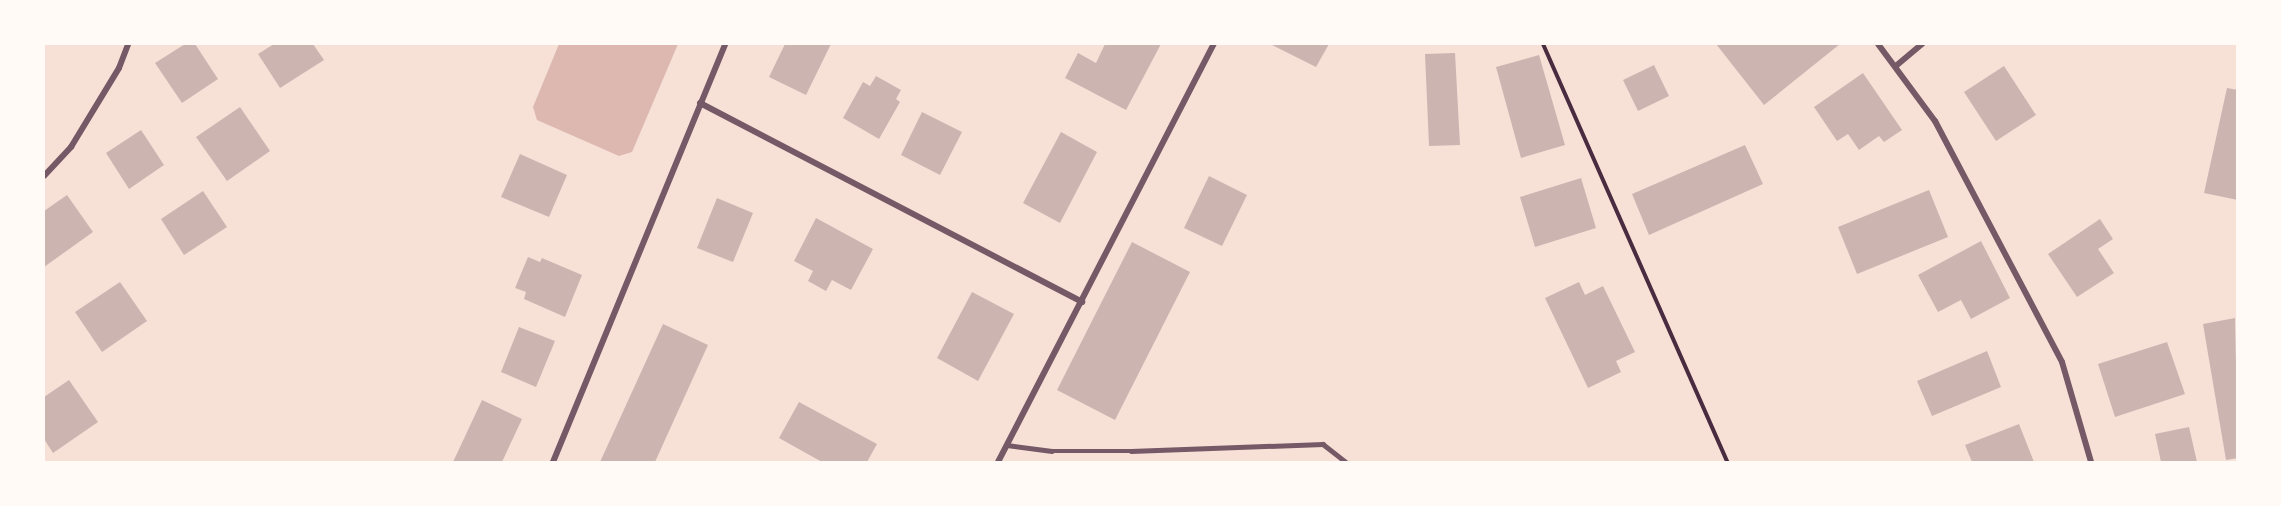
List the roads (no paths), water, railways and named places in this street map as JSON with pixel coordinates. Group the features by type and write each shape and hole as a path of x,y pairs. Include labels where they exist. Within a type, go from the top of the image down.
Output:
{"street":[{"path":"44,176 71,147 119,68 128,44"},
{"path":"553,462 725,44"},
{"path":"998,462 1214,44"},
{"path":"1878,44 1897,65 1935,121 2062,362 2091,462"},
{"path":"1897,65 1922,44"},
{"path":"700,103 1082,302"}],"lane":[{"path":"1007,445 1052,451 1131,451 1323,444 1346,462"}]}
